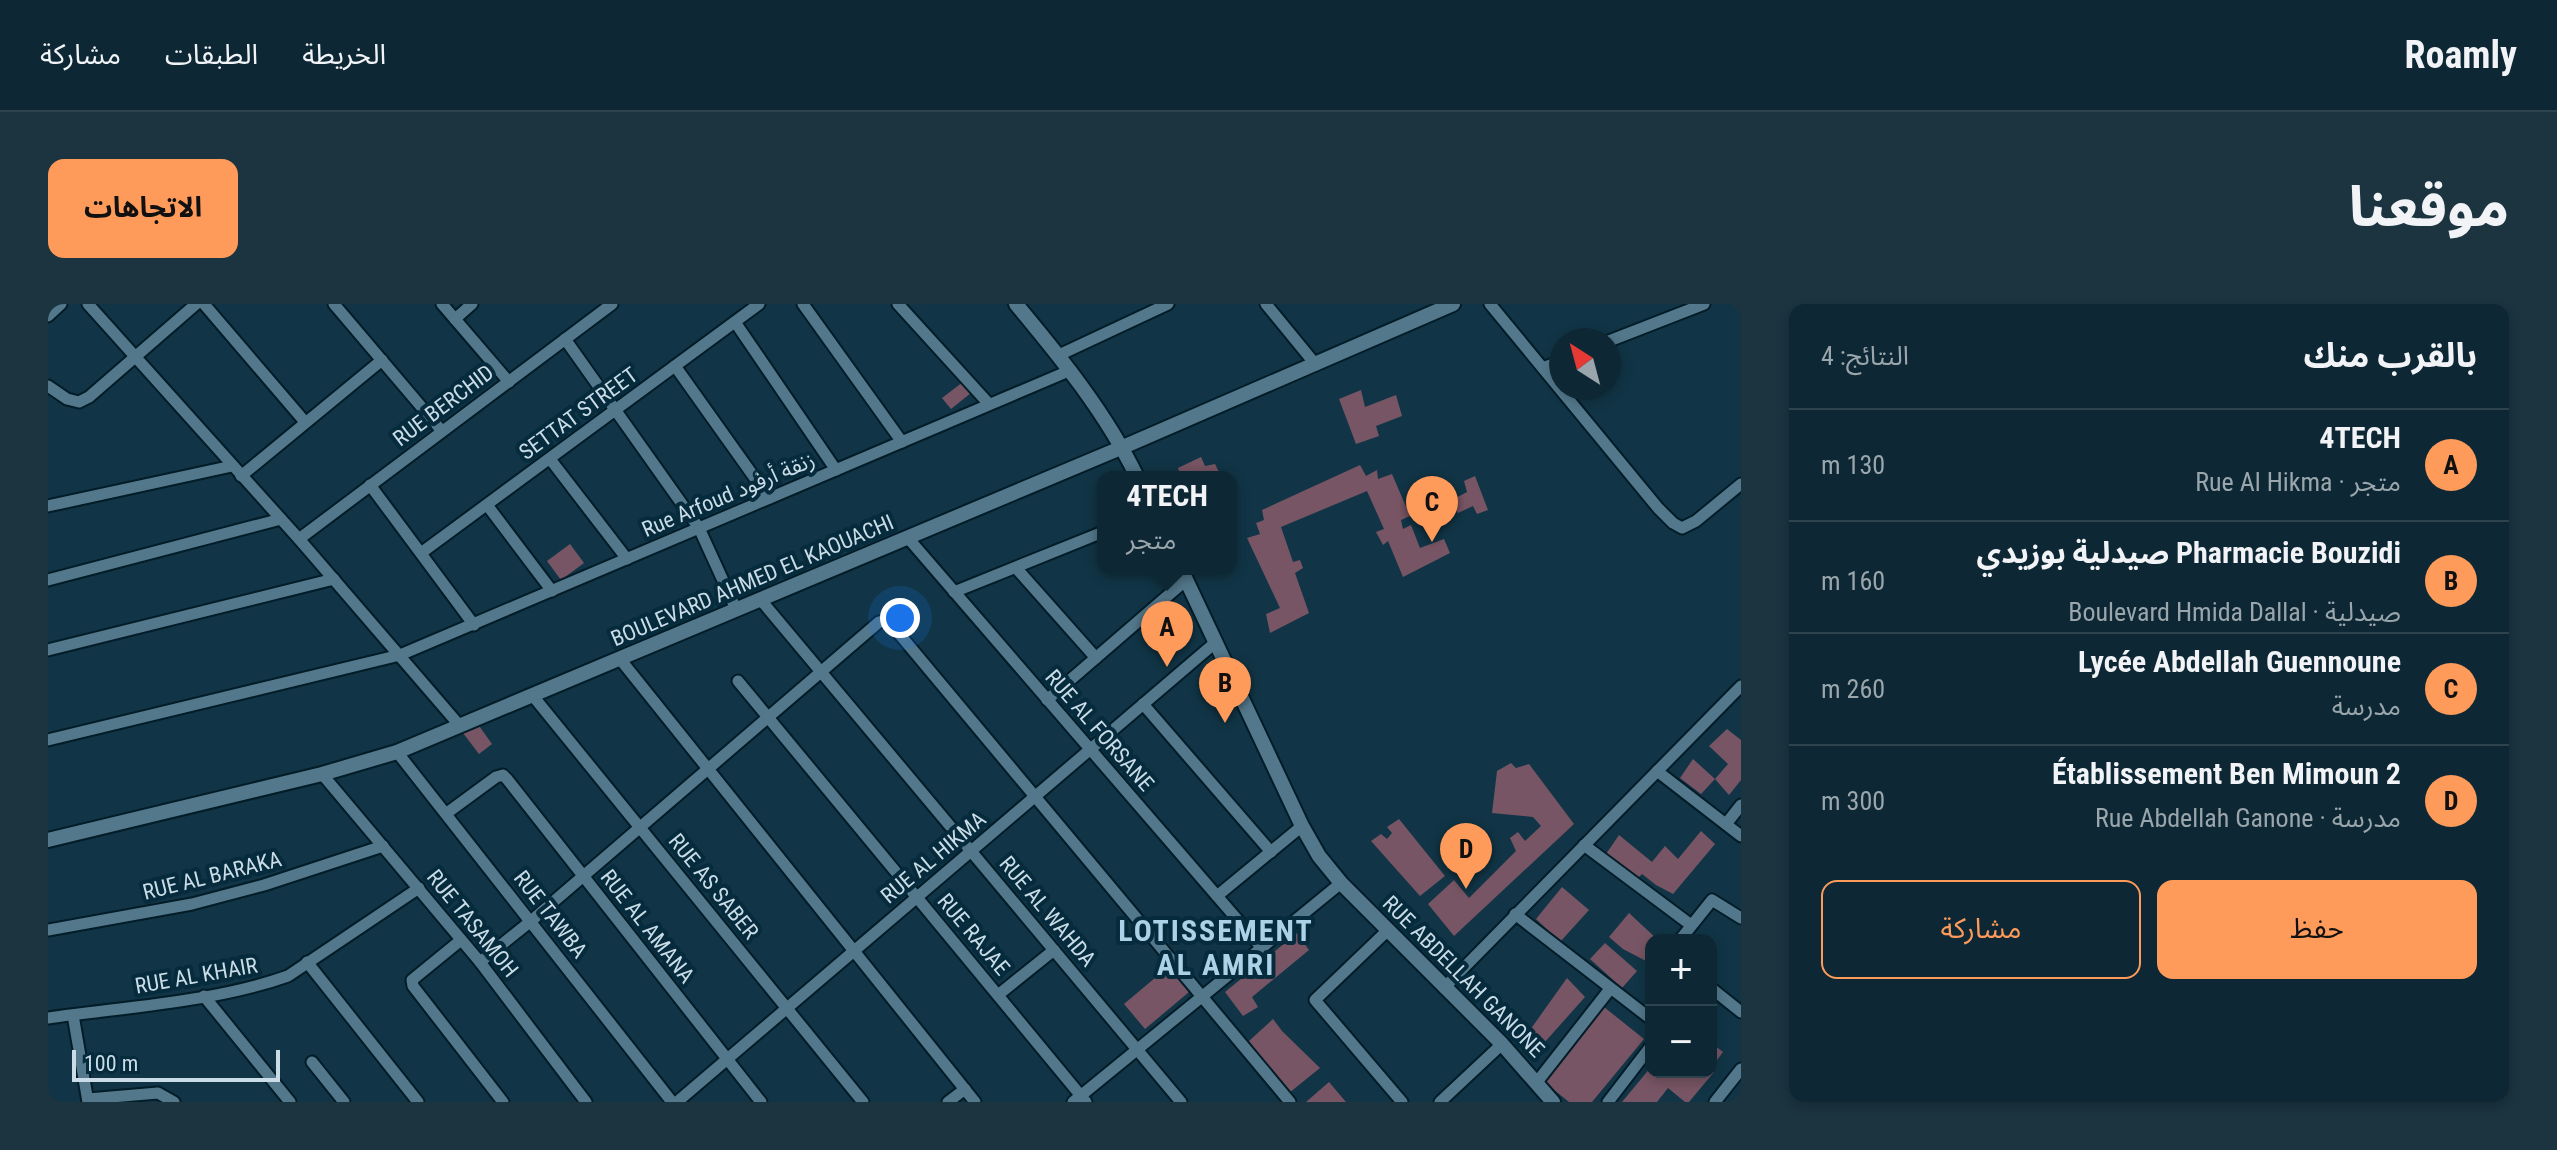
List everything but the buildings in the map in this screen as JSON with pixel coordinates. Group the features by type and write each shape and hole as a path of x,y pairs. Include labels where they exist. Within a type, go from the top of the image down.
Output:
{"street":[{"path":"48,316 61,304"},
{"path":"88,304 299,539 460,726"},
{"path":"48,386 67,399 79,402 89,397 196,304"},
{"path":"204,304 305,422"},
{"path":"334,304 441,430"},
{"path":"442,304 509,382"},
{"path":"455,319 472,304"},
{"name":"RUE BERCHID","path":"299,539 612,304"},
{"name":"SETTAT STREET","path":"421,553 759,304"},
{"path":"803,304 902,442"},
{"path":"898,304 989,404"},
{"path":"1016,304 1071,370 1123,447 1134,471"},
{"path":"1059,355 1149,307 1168,304"},
{"path":"1266,304 1316,365"},
{"path":"1490,304 1676,526 1682,528 1696,521 1741,484"},
{"path":"1621,336 1704,304"},
{"name":"BOULEVARD AHMED EL KAOUACHI","path":"48,840 322,774 397,752 1316,365 1447,305"},
{"path":"735,322 836,470"},
{"path":"565,339 699,528 736,609"},
{"path":"241,476 382,360"},
{"path":"675,366 769,498"},
{"path":"1543,368 1549,366"},
{"name":"Rue Arfoud زنقة أرفود","path":"48,740 400,655 1071,370"},
{"path":"550,459 627,559"},
{"path":"48,506 232,466"},
{"path":"370,485 474,625"},
{"path":"487,505 552,591"},
{"path":"48,580 281,519"},
{"path":"954,592 1097,535"},
{"name":"RUE AL FORSANE","path":"908,538 1261,947"},
{"path":"1017,569 1096,658"},
{"path":"1047,700 1183,575"},
{"name":"RUE ABDELLAH GANONE","path":"1184,575 1319,856 1387,931 1502,1044 1553,1102"},
{"path":"48,650 334,579"},
{"name":"RUE AL WAHDA","path":"760,599 1181,1102"},
{"path":"480,962 584,877 879,622 886,621 1290,1102"},
{"name":"RUE AL HIKMA","path":"674,1102 1216,642"},
{"path":"620,659 975,1102"},
{"name":"RUE RAJAE","path":"738,681 998,995 1080,1100"},
{"path":"1444,988 1741,686"},
{"name":"RUE AS SABER","path":"533,696 863,1102"},
{"path":"1143,704 1271,852"},
{"name":"RUE TAWBA","path":"397,752 674,1102"},
{"path":"1657,771 1741,836"},
{"name":"RUE TASAMOH","path":"322,774 480,962 586,1102"},
{"name":"RUE AL AMANA","path":"447,813 503,775 761,1102"},
{"path":"1726,824 1741,805"},
{"path":"1217,896 1302,826"},
{"path":"1584,845 1691,925"},
{"name":"RUE AL BARAKA","path":"48,930 192,904 264,885 383,846"},
{"path":"1080,1100 1137,1048 1341,883"},
{"name":"RUE AL KHAIR","path":"48,1018 204,996 271,982 288,976 419,888"},
{"path":"1684,934 1712,900 1741,918"},
{"path":"1515,914 1645,1015"},
{"path":"1387,931 1315,1000 1402,1102"},
{"path":"461,940 415,975 413,986 500,1101"},
{"path":"998,995 1054,950"},
{"path":"307,962 418,1102"},
{"path":"1537,1082 1610,989"},
{"path":"1717,993 1741,1012"},
{"path":"204,996 290,1102"},
{"path":"73,1015 88,1101 158,1093 174,1102"},
{"path":"1440,1102 1502,1044"},
{"path":"1608,1102 1645,1054"},
{"path":"312,1062 344,1102"},
{"path":"1715,1102 1741,1069"},
{"path":"948,1102 965,1089"}],"place":[{"name":"Lycée Abdellah Guennoune","path":"1432,542"},
{"name":"4TECH","path":"1167,667"},
{"name":"Pharmacie Bouzidi صيدلية بوزيدي","path":"1225,723"},
{"name":"Établissement Ben Mimoun 2","path":"1466,889"}],"district":[{"name":"LOTISSEMENT AL AMRI","path":"1216,948"}]}
